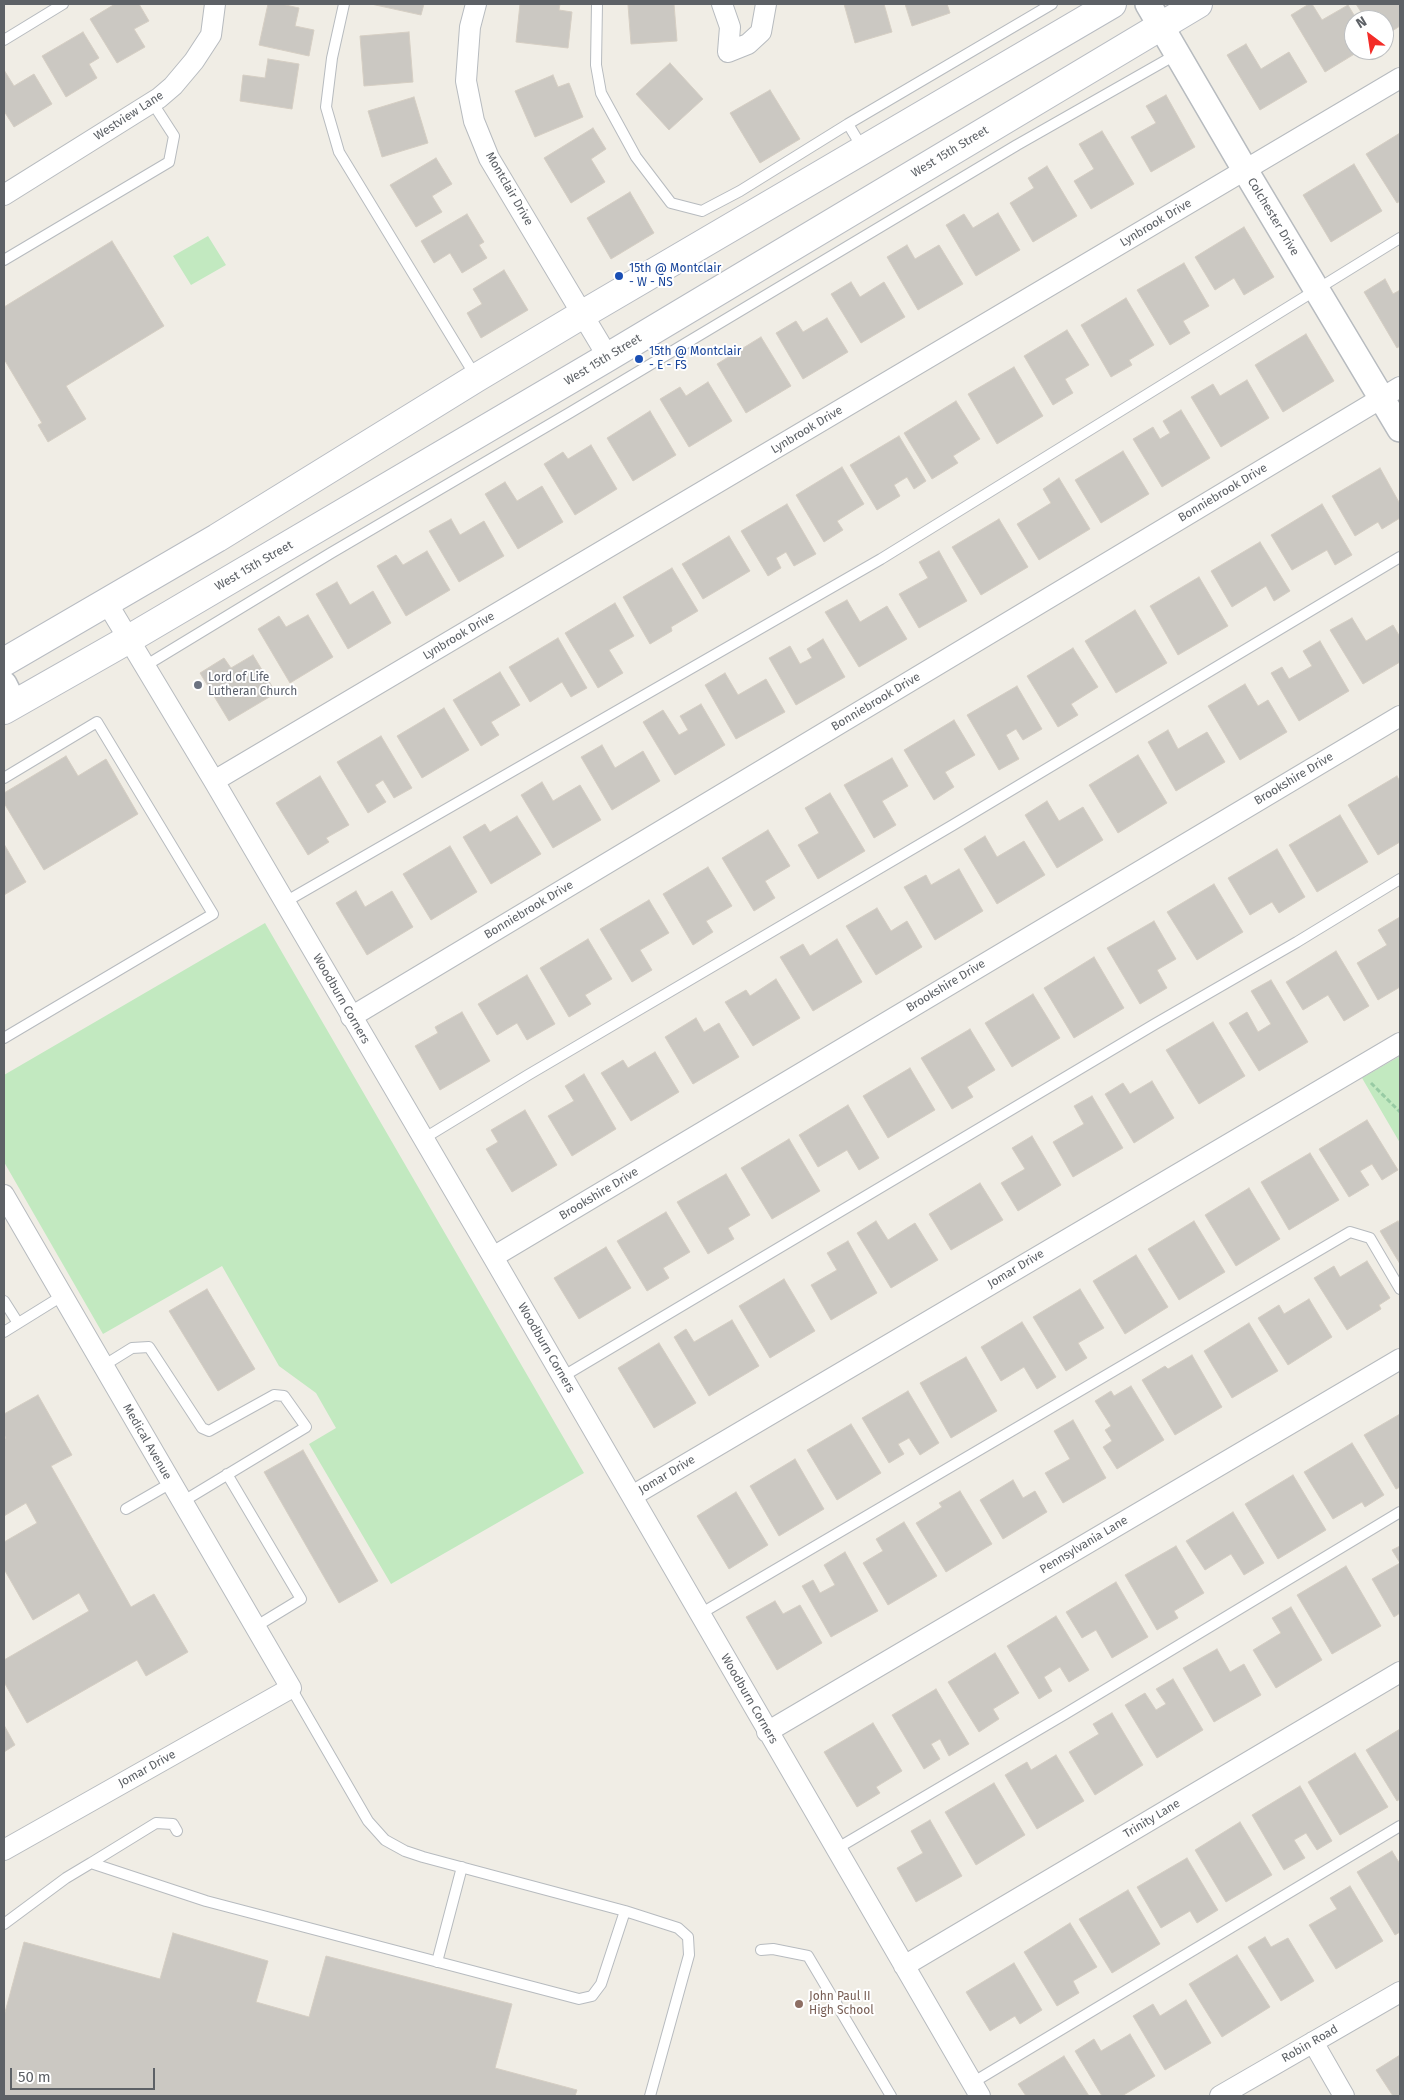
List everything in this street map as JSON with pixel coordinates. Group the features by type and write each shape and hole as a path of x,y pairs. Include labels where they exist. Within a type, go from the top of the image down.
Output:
{"main road":[{"path":"4,662 107,603 583,314 1112,4"},
{"name":"West 15th Street","path":"7,699 129,639 608,357 1154,15 1198,4"}],"street":[{"name":"Westview Lane","path":"4,195 152,102 173,86 194,61 211,35 215,4"},
{"name":"Montclair Drive","path":"476,4 470,27 466,81 474,121 489,158 608,357"},
{"path":"722,4 730,27 728,52 748,44 761,32 766,4"},
{"name":"Colchester Drive","path":"1154,15 1316,288 1391,392 1400,429"},
{"name":"Lynbrook Drive","path":"214,781 1400,78"},
{"name":"Bonniebrook Drive","path":"351,1017 1391,392"},
{"name":"Woodburn Corners","path":"107,603 214,781 493,1257 976,2089"},
{"name":"Brookshire Drive","path":"493,1257 1400,716"},
{"name":"Jomar Drive","path":"632,1496 1400,1043"},
{"name":"Medical Avenue","path":"4,1195 291,1688"},
{"name":"Pennsylvania Lane","path":"768,1732 1400,1359"},
{"name":"Trinity Lane","path":"904,1966 1400,1672"},
{"name":"Jomar Drive","path":"4,1850 291,1688"},
{"name":"Robin Road","path":"1220,2096 1400,1992"},
{"path":"1313,2042 1344,2096"}],"lane":[{"path":"4,40 63,4"},
{"path":"344,4 332,58 326,107 339,152 476,378"},
{"path":"597,4 596,65 601,93 636,157 671,203 702,211 740,191 848,124 1052,4"},
{"path":"145,666 331,553 1017,145 1176,54"},
{"path":"4,260 168,162 174,136 152,102"},
{"path":"848,124 864,150"},
{"path":"285,902 881,558 1316,288 1400,238"},
{"path":"423,1139 1400,557"},
{"path":"4,778 97,722 214,914 4,1038"},
{"path":"562,1377 1147,1028 1298,942 1400,879"},
{"path":"700,1614 1350,1232 1370,1238 1400,1289"},
{"path":"4,1332 62,1296"},
{"path":"4,1301 18,1323"},
{"path":"103,1366 132,1348 149,1347 195,1420 202,1428 209,1431 274,1395 284,1396 306,1427 182,1502"},
{"path":"227,1474 301,1599 255,1627"},
{"path":"126,1509 171,1482"},
{"path":"836,1849 1065,1714 1400,1512"},
{"path":"291,1688 363,1813 385,1840 405,1851 625,1911 678,1928 688,1937 689,1955 650,2096"},
{"path":"4,1924 66,1878 156,1823 173,1824 177,1831"},
{"path":"976,2089 1400,1826"},
{"path":"91,1863 206,1901 579,1999 592,1996 601,1984 625,1911"},
{"path":"437,1962 462,1867"},
{"path":"760,1950 773,1949 808,1956 891,2096"}],"path":[{"path":"1368,1078 1400,1112"}],"green space":[{"path":"208,236 226,265 191,285 173,256"},
{"path":"265,923 584,1473 391,1584 309,1444 336,1428 316,1393 279,1366 222,1266 103,1334 4,1162 4,1075"},
{"path":"1400,1056 1400,1143 1362,1078"}],"building":[{"path":"115,4 139,4 149,21 134,29 145,47 117,63 90,19"},
{"path":"268,4 281,4 299,8 295,26 314,30 309,56 259,45"},
{"path":"371,4 424,4 421,15"},
{"path":"520,4 560,4 559,10 572,12 568,48 516,42"},
{"path":"674,4 677,41 631,44 628,5"},
{"path":"844,4 884,4 892,32 855,43"},
{"path":"905,4 947,4 950,13 912,26"},
{"path":"1312,4 1322,20 1348,5 1351,10 1344,10 1345,60 1325,72 1291,15"},
{"path":"1356,4 1400,4 1400,26 1394,30 1394,10 1360,10"},
{"path":"83,32 99,58 89,64 97,78 66,97 42,56"},
{"path":"409,32 413,82 364,86 360,36"},
{"path":"1246,44 1261,69 1289,52 1307,82 1260,110 1227,55"},
{"path":"268,59 299,64 292,109 240,101 243,75 265,78"},
{"path":"670,63 703,99 669,130 636,94"},
{"path":"4,70 14,86 34,74 52,104 14,127 4,111"},
{"path":"553,75 558,87 569,83 583,117 535,137 515,91"},
{"path":"770,90 800,139 760,163 730,113"},
{"path":"1166,95 1195,147 1151,172 1131,137 1156,123 1146,106"},
{"path":"414,97 428,143 382,157 368,111"},
{"path":"593,128 606,149 591,159 605,182 571,203 544,158"},
{"path":"1102,131 1134,184 1091,209 1074,181 1094,169 1079,144"},
{"path":"1400,133 1400,201 1397,203 1366,154"},
{"path":"436,158 452,184 432,196 442,212 416,227 390,185"},
{"path":"1354,164 1382,211 1331,242 1303,195"},
{"path":"1047,166 1077,216 1033,242 1010,203 1034,188 1028,178"},
{"path":"630,192 654,233 611,259 587,218"},
{"path":"998,213 1020,250 976,276 946,225 964,214 973,228"},
{"path":"467,214 484,242 479,245 487,258 462,273 450,253 434,263 421,241"},
{"path":"1244,227 1274,277 1244,295 1234,278 1215,290 1195,257"},
{"path":"112,241 164,326 66,386 86,419 48,442 38,425 42,423 4,359 4,307"},
{"path":"907,245 915,259 939,245 963,284 918,310 887,257"},
{"path":"1184,263 1209,306 1183,321 1190,333 1170,345 1137,290"},
{"path":"504,270 528,310 481,338 467,313 482,304 473,289"},
{"path":"1385,279 1393,294 1400,290 1400,346 1397,348 1364,292"},
{"path":"851,282 860,297 884,282 905,317 861,343 831,294"},
{"path":"1126,298 1154,345 1129,360 1132,365 1111,377 1081,325"},
{"path":"827,318 848,352 803,379 776,333 796,321 803,332"},
{"path":"1067,330 1089,365 1065,379 1073,393 1053,405 1024,356"},
{"path":"1306,334 1334,381 1283,412 1255,365"},
{"path":"761,337 791,386 746,413 717,364"},
{"path":"1014,367 1043,416 997,444 968,394"},
{"path":"1247,380 1269,418 1221,447 1191,397 1213,384 1220,396"},
{"path":"708,382 732,421 689,447 660,399 680,387 686,396"},
{"path":"956,401 980,439 953,456 958,463 932,479 904,433"},
{"path":"1181,410 1210,458 1162,487 1133,439 1153,427 1160,439 1170,433 1163,421"},
{"path":"650,411 676,455 633,481 607,438"},
{"path":"899,436 926,481 914,489 907,477 894,485 900,496 877,510 850,465"},
{"path":"591,445 617,489 575,515 544,464 563,452 568,459"},
{"path":"1123,451 1149,494 1101,523 1075,480"},
{"path":"842,467 864,504 837,521 843,530 824,542 796,495"},
{"path":"1380,468 1400,504 1400,518 1382,529 1378,522 1355,536 1332,496"},
{"path":"1059,478 1090,529 1039,560 1017,524 1051,503 1043,489"},
{"path":"505,482 517,501 542,486 563,522 518,549 485,494"},
{"path":"787,504 816,554 794,566 786,552 776,558 781,568 768,576 741,531"},
{"path":"1322,504 1352,555 1335,565 1327,550 1292,570 1271,535"},
{"path":"451,519 460,535 484,521 504,556 459,582 429,531"},
{"path":"999,519 1028,567 981,595 952,547"},
{"path":"729,536 750,571 703,599 682,564"},
{"path":"1260,542 1290,591 1274,601 1266,586 1232,607 1211,571"},
{"path":"427,551 450,590 406,616 377,566 396,555 403,565"},
{"path":"939,551 967,601 919,628 899,594 928,578 919,562"},
{"path":"672,568 698,611 671,627 672,631 650,644 623,597"},
{"path":"1199,577 1228,626 1178,655 1150,606"},
{"path":"337,582 350,605 373,591 391,623 348,649 316,594"},
{"path":"847,600 860,622 887,606 907,639 859,667 825,612"},
{"path":"615,603 634,636 609,650 623,673 598,688 565,633"},
{"path":"1135,610 1167,663 1116,693 1085,641"},
{"path":"308,615 333,657 290,683 258,629 279,616 286,627"},
{"path":"1352,618 1366,641 1393,625 1400,637 1400,662 1363,684 1330,630"},
{"path":"558,638 587,688 571,697 562,682 530,702 509,667"},
{"path":"823,639 845,677 796,705 769,658 790,646 800,664 812,658 807,649"},
{"path":"1320,641 1349,691 1299,721 1271,673 1282,667 1289,679 1312,666 1303,651"},
{"path":"1073,648 1098,687 1071,704 1078,715 1058,727 1027,676"},
{"path":"253,655 276,693 229,721 200,673 224,658 231,668"},
{"path":"500,672 520,705 491,722 499,735 481,746 453,700"},
{"path":"725,673 738,695 766,679 785,712 736,739 705,685"},
{"path":"1245,684 1258,706 1268,700 1287,732 1240,760 1208,706"},
{"path":"1017,686 1042,729 1023,740 1016,729 1006,735 1019,759 999,770 967,715"},
{"path":"701,704 725,745 675,775 643,722 663,710 679,735 688,730 680,716"},
{"path":"444,708 469,750 422,778 397,736"},
{"path":"954,720 975,755 945,772 954,787 934,800 904,750"},
{"path":"1168,730 1178,749 1207,732 1225,762 1176,791 1148,742"},
{"path":"381,736 412,788 394,798 383,780 375,785 386,802 368,813 337,762"},
{"path":"602,745 615,768 643,751 660,781 612,810 581,757"},
{"path":"1138,755 1167,803 1118,833 1089,785"},
{"path":"66,756 78,776 106,759 138,814 44,870 4,803 4,793"},
{"path":"892,758 908,786 882,801 896,825 874,838 844,785"},
{"path":"320,776 349,825 326,838 329,842 308,855 276,803"},
{"path":"1397,776 1400,782 1400,842 1378,855 1348,805"},
{"path":"542,782 553,801 580,785 601,820 553,848 521,795"},
{"path":"830,793 865,851 818,879 798,845 819,833 805,808"},
{"path":"1047,801 1059,821 1083,807 1103,840 1057,868 1025,815"},
{"path":"1340,815 1368,862 1317,892 1289,845"},
{"path":"517,816 541,854 491,884 463,837 485,824 490,832"},
{"path":"768,830 790,866 765,881 775,898 754,911 722,858"},
{"path":"985,836 997,857 1024,841 1045,875 997,904 964,849"},
{"path":"4,844 26,882 4,895"},
{"path":"450,846 477,892 431,920 403,874"},
{"path":"1277,849 1305,897 1279,913 1272,902 1250,915 1228,878"},
{"path":"708,867 732,906 706,921 713,932 693,945 663,894"},
{"path":"959,869 983,911 935,940 904,887 926,875 931,885"},
{"path":"1214,884 1243,932 1197,960 1167,912"},
{"path":"356,891 365,907 392,891 413,927 367,955 336,903"},
{"path":"649,900 669,933 640,950 652,970 632,982 600,929"},
{"path":"877,908 891,931 907,921 922,947 876,975 846,926"},
{"path":"1400,917 1400,987 1378,1000 1357,963 1387,945 1378,930"},
{"path":"1154,921 1176,959 1157,970 1167,988 1140,1004 1107,948"},
{"path":"588,939 612,979 585,995 591,1004 569,1017 540,968"},
{"path":"837,939 862,982 813,1011 780,957 803,944 810,956"},
{"path":"1336,951 1369,1006 1344,1021 1328,995 1303,1010 1286,982"},
{"path":"1094,957 1124,1008 1074,1038 1044,988"},
{"path":"527,975 555,1024 527,1040 517,1023 497,1035 478,1004"},
{"path":"776,979 800,1018 753,1046 725,1002 746,990 750,996"},
{"path":"1271,980 1308,1042 1259,1071 1229,1023 1247,1012 1258,1032 1271,1024 1251,991"},
{"path":"1033,994 1060,1038 1012,1067 985,1023"},
{"path":"462,1012 490,1061 440,1090 415,1046 438,1033 435,1027"},
{"path":"696,1018 704,1032 719,1023 739,1057 693,1084 665,1037"},
{"path":"1213,1022 1245,1076 1199,1104 1166,1050"},
{"path":"970,1029 995,1070 967,1087 973,1097 952,1109 921,1058"},
{"path":"655,1052 679,1092 631,1121 601,1073 623,1060 628,1068"},
{"path":"910,1068 935,1110 888,1138 863,1096"},
{"path":"584,1074 616,1129 572,1156 548,1116 574,1101 565,1086"},
{"path":"1152,1081 1174,1118 1134,1143 1105,1094 1123,1083 1130,1094"},
{"path":"1092,1096 1123,1148 1073,1177 1053,1142 1084,1124 1074,1106"},
{"path":"848,1105 879,1158 859,1170 847,1150 818,1167 799,1135"},
{"path":"525,1110 557,1165 512,1192 486,1149 498,1142 491,1130"},
{"path":"1367,1120 1398,1170 1382,1180 1372,1164 1360,1171 1369,1185 1349,1197 1319,1149"},
{"path":"1032,1136 1061,1185 1018,1211 1001,1183 1025,1169 1012,1148"},
{"path":"789,1139 820,1191 772,1219 741,1168"},
{"path":"1310,1153 1339,1200 1289,1230 1261,1182"},
{"path":"726,1174 750,1215 728,1228 734,1239 708,1254 677,1202"},
{"path":"980,1183 1003,1220 951,1250 929,1214"},
{"path":"1249,1188 1280,1239 1236,1266 1205,1215"},
{"path":"666,1212 690,1252 663,1268 669,1278 647,1291 617,1241"},
{"path":"876,1221 888,1240 915,1223 938,1260 891,1288 857,1233"},
{"path":"1194,1221 1225,1272 1179,1300 1148,1249"},
{"path":"1398,1221 1400,1224 1400,1264 1380,1231"},
{"path":"848,1241 877,1293 831,1320 811,1285 837,1270 827,1253"},
{"path":"606,1247 631,1288 579,1319 554,1278"},
{"path":"1136,1255 1168,1307 1125,1334 1093,1281"},
{"path":"1367,1261 1390,1298 1379,1305 1381,1309 1347,1330 1314,1278 1334,1266 1340,1277"},
{"path":"784,1279 815,1331 770,1358 739,1306"},
{"path":"207,1289 255,1369 218,1391 169,1311"},
{"path":"1080,1289 1104,1328 1078,1343 1087,1358 1066,1371 1033,1317"},
{"path":"1309,1299 1332,1337 1288,1365 1258,1318 1279,1305 1284,1314"},
{"path":"732,1320 759,1366 709,1396 674,1337 686,1329 694,1342"},
{"path":"1022,1322 1056,1377 1037,1389 1024,1367 1001,1381 981,1347"},
{"path":"1249,1323 1278,1371 1232,1398 1204,1351"},
{"path":"659,1343 696,1403 654,1428 618,1368"},
{"path":"1192,1355 1222,1407 1175,1435 1142,1380 1165,1366 1168,1369"},
{"path":"966,1357 997,1411 951,1438 920,1383"},
{"path":"1131,1386 1164,1440 1117,1469 1103,1447 1112,1441 1105,1430 1111,1426 1095,1401 1111,1391 1114,1396"},
{"path":"908,1391 939,1443 920,1455 909,1438 898,1444 904,1454 889,1463 862,1418"},
{"path":"38,1395 72,1455 51,1466 131,1607 154,1594 188,1652 146,1676 137,1660 27,1723 4,1682 4,1660 89,1611 79,1593 33,1620 4,1569 4,1542 37,1523 26,1503 4,1516 4,1439 6,1438 4,1435 4,1414"},
{"path":"1400,1414 1400,1487 1396,1489 1364,1435"},
{"path":"1073,1420 1106,1478 1063,1503 1045,1473 1070,1459 1054,1431"},
{"path":"851,1424 881,1473 837,1500 807,1450"},
{"path":"1352,1443 1384,1495 1365,1507 1362,1502 1333,1519 1304,1472"},
{"path":"303,1450 378,1581 339,1603 264,1472"},
{"path":"795,1459 824,1509 779,1536 750,1486"},
{"path":"1293,1475 1326,1530 1278,1559 1245,1504"},
{"path":"1013,1480 1023,1498 1035,1491 1047,1512 1003,1539 980,1500"},
{"path":"960,1491 992,1544 946,1572 916,1523 942,1507 939,1503"},
{"path":"736,1492 768,1545 729,1569 697,1516"},
{"path":"1233,1512 1264,1563 1244,1575 1231,1554 1205,1570 1186,1541"},
{"path":"904,1522 937,1576 888,1605 863,1563 883,1551 876,1539"},
{"path":"1176,1546 1204,1593 1174,1611 1178,1618 1157,1630 1125,1575"},
{"path":"1400,1546 1400,1563 1392,1550"},
{"path":"845,1552 878,1611 831,1637 802,1586 813,1580 820,1593 835,1585 824,1565"},
{"path":"1400,1563 1400,1613 1394,1617 1372,1579"},
{"path":"1346,1566 1381,1626 1332,1654 1297,1595"},
{"path":"1116,1582 1148,1637 1112,1658 1096,1630 1082,1638 1066,1612"},
{"path":"775,1601 783,1614 800,1605 822,1643 777,1670 746,1617"},
{"path":"1291,1607 1322,1660 1276,1688 1253,1650 1281,1633 1272,1618"},
{"path":"1056,1616 1089,1670 1069,1682 1060,1667 1044,1677 1052,1691 1039,1699 1007,1646"},
{"path":"1217,1649 1230,1672 1244,1664 1261,1695 1214,1722 1183,1668"},
{"path":"995,1653 1019,1693 993,1709 999,1719 979,1732 948,1682"},
{"path":"1173,1679 1203,1730 1157,1758 1125,1705 1145,1693 1156,1710 1166,1704 1156,1689"},
{"path":"936,1689 969,1744 949,1756 940,1739 931,1744 940,1759 924,1769 892,1715"},
{"path":"1112,1713 1143,1765 1095,1795 1069,1752 1099,1734 1093,1724"},
{"path":"873,1723 902,1771 876,1787 880,1793 857,1807 824,1752"},
{"path":"4,1725 15,1745 4,1752"},
{"path":"1400,1729 1400,1799 1397,1801 1366,1750"},
{"path":"1355,1753 1388,1807 1340,1835 1308,1782"},
{"path":"1056,1755 1084,1801 1037,1829 1005,1775 1027,1762 1031,1770"},
{"path":"994,1783 1025,1835 976,1865 945,1812"},
{"path":"1300,1786 1332,1841 1317,1850 1306,1833 1294,1840 1305,1858 1284,1870 1252,1815"},
{"path":"930,1820 962,1876 916,1902 897,1868 923,1853 911,1831"},
{"path":"1240,1822 1272,1875 1226,1902 1195,1850"},
{"path":"1392,1851 1400,1864 1400,1932 1395,1935 1357,1872"},
{"path":"1187,1858 1218,1910 1197,1923 1190,1911 1161,1928 1137,1887"},
{"path":"1350,1886 1383,1941 1336,1969 1309,1925 1337,1909 1330,1898"},
{"path":"1128,1890 1160,1944 1112,1973 1079,1919"},
{"path":"1070,1923 1097,1967 1073,1981 1079,1993 1057,2006 1024,1952"},
{"path":"173,1933 268,1961 256,2002 309,2017 326,1956 512,2004 495,2068 577,2090 575,2096 4,2096 4,2016 24,1942 160,1979"},
{"path":"1265,1937 1271,1947 1288,1938 1314,1981 1281,2001 1248,1947"},
{"path":"1237,1955 1270,2007 1222,2037 1189,1984"},
{"path":"1014,1963 1042,2010 1020,2024 1015,2016 990,2031 966,1992"},
{"path":"1186,2000 1211,2043 1165,2070 1133,2016 1153,2004 1160,2016"},
{"path":"1130,2034 1155,2076 1122,2096 1102,2096 1075,2051 1094,2039 1101,2051"},
{"path":"1400,2055 1400,2096 1393,2096 1376,2070"},
{"path":"1064,2056 1089,2096 1026,2096 1018,2084"}],"place":[{"name":"15th @ Montclair - W - NS","path":"619,276"},
{"name":"15th @ Montclair - E - FS","path":"639,359"},
{"name":"Lord of Life Lutheran Church","path":"198,685"},
{"name":"John Paul II High School","path":"799,2004"}]}
